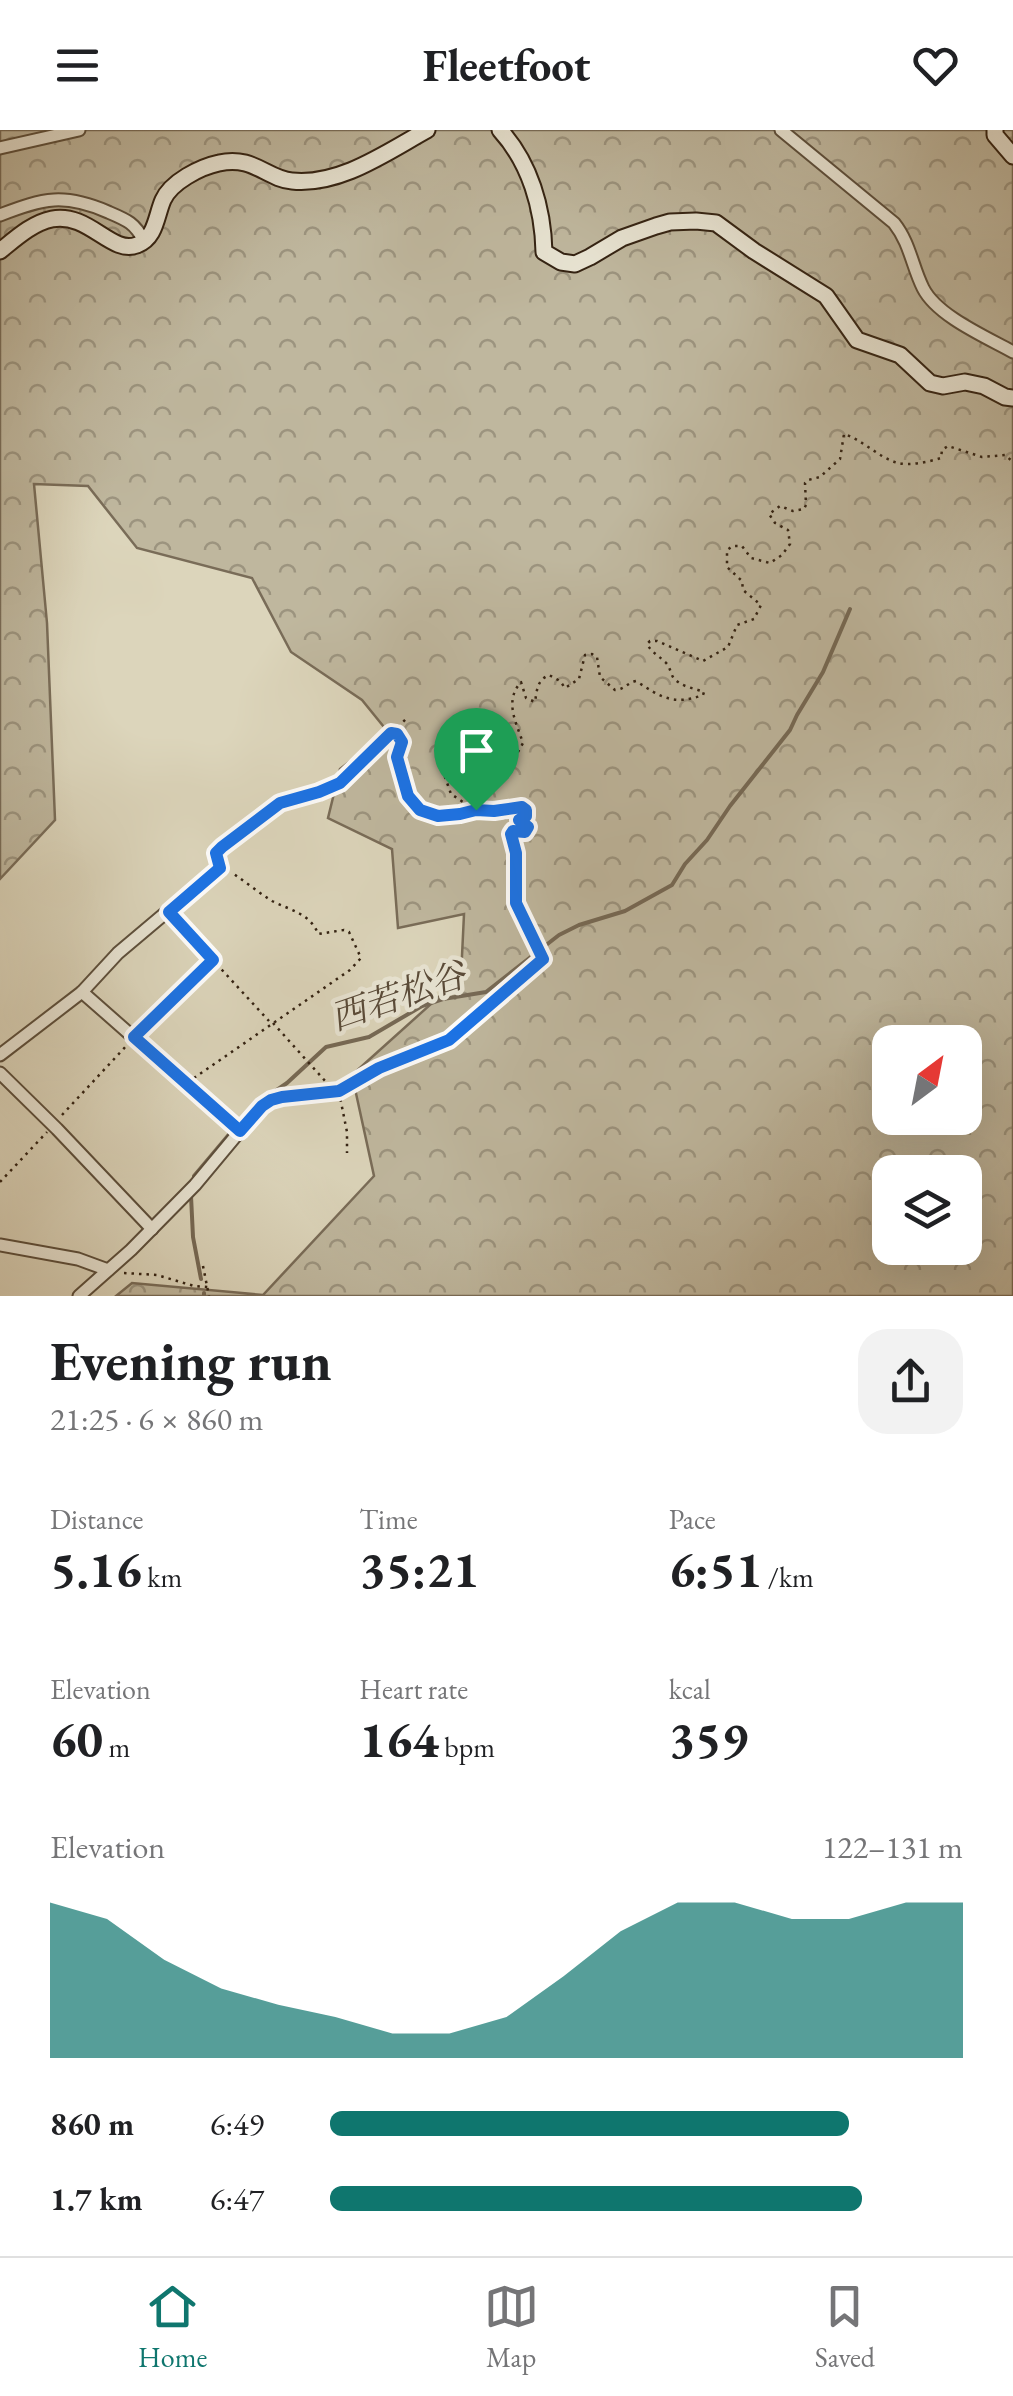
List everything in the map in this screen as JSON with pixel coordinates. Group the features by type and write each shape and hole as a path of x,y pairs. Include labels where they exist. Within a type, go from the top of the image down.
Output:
{"main road":[{"path":"0,251 49,219 67,218 85,223 126,247 144,241 154,229 164,198 172,187 218,163 239,161 259,166 288,181 319,180 379,156 427,130"},
{"path":"500,130 517,152 540,203 544,252 561,262 575,264 622,238 670,222 716,223 754,252 826,296 857,340 900,354 930,383 943,386 965,382 1013,398"},
{"path":"995,130 994,134 1013,156"}],"street":[{"path":"0,148 79,130"},
{"path":"781,130 894,223 910,249 928,298 948,315 1013,352"},
{"path":"0,215 36,203 70,199 127,220 144,241"},
{"path":"0,1055 82,992 118,954 220,868 216,853 273,806 340,783 391,733"},
{"path":"79,1296 152,1229 240,1131 82,992"},
{"path":"0,1073 152,1229"},
{"path":"0,1244 78,1258 108,1270"}],"path":[{"path":"476,810 451,794 446,776 450,768 463,766 486,781 491,780 494,764 500,757 514,759 524,744 511,706 521,682 526,698 535,702 543,677 549,675 565,688 579,679 583,660 592,654 597,657 600,677 615,690 636,681 673,701 702,695 702,690 686,687 674,677 670,666 648,644 657,641 703,661 728,647 737,625 754,619 761,605 743,590 742,581 727,567 727,550 742,546 751,558 770,563 782,555 790,544 788,530 774,524 769,514 780,506 794,511 804,508 805,483 840,459 844,434 900,464 941,458 942,450 948,446 982,457 1005,456 1013,462"},
{"path":"391,733 407,718"},
{"path":"240,1131 271,1100 337,1091 379,1068 449,1040 543,959 516,903 516,853 511,834 525,832 528,827 519,820 526,816 526,810 476,810 438,816 420,810 408,796 397,757 402,742 397,734 391,733"},
{"path":"186,1082 350,970 361,958 349,932 318,934 314,923 302,914 270,900 229,870 220,868"},
{"path":"169,912 337,1091 347,1132 347,1153"},
{"path":"0,1182 134,1037 213,960"},
{"path":"204,1266 209,1296"},
{"path":"108,1270 157,1275 208,1288"}],"green space":[{"path":"0,130 1013,130 1013,1296 116,1296 132,1283 263,1295 374,1176 352,1075 461,977 464,914 398,928 392,849 328,818 340,769 388,732 362,700 291,652 252,578 137,548 88,486 34,484 47,623 55,820 0,879"}],"waterway":[{"name":"西若松谷","path":"194,1176 253,1106 287,1083 326,1047 369,1037 422,1006 486,992 559,935 625,911 672,885 790,730 823,672 850,609"},
{"name":"西若松谷","path":"191,1196 201,1279"}],"route":[{"path":"391,733 401,738 397,757 414,805 438,816 476,810 526,810 526,816 519,820 528,827 525,832 511,834 516,853 516,903 543,959 449,1040 379,1068 339,1091 271,1100 240,1131 134,1037 213,960 169,912 220,868 216,853 273,806 340,783 391,733"}]}
